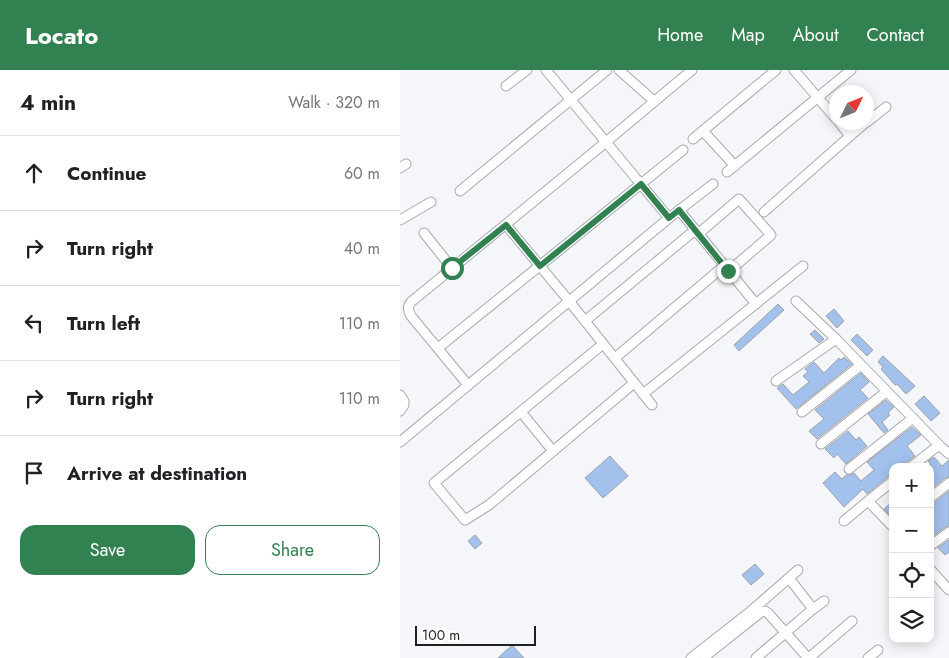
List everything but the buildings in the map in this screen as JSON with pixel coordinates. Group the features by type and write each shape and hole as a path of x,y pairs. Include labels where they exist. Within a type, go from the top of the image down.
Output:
{"street":[{"path":"506,86 527,70"},
{"path":"546,70 669,218"},
{"path":"460,192 608,70"},
{"path":"619,70 654,101"},
{"path":"468,385 411,316 408,306 692,70"},
{"path":"693,139 776,70"},
{"path":"794,70 829,111"},
{"path":"703,131 731,169 851,70"},
{"path":"874,116 886,107"},
{"path":"845,130 850,136"},
{"path":"764,212 857,130"},
{"path":"438,348 683,150"},
{"path":"400,442 669,218 713,184"},
{"path":"585,321 739,199 771,235 614,358"},
{"path":"400,220 431,202"},
{"path":"679,210 756,304"},
{"path":"506,225 652,405"},
{"path":"424,233 452,268"},
{"path":"643,394 803,266"},
{"path":"796,301 949,454"},
{"path":"776,381 836,339"},
{"path":"603,344 434,483 465,520 489,505 634,382"},
{"path":"802,412 861,365"},
{"path":"821,444 886,392"},
{"path":"400,394 404,401 404,405 400,410"},
{"path":"521,412 554,451"},
{"path":"849,469 913,418"},
{"path":"916,463 939,445"},
{"path":"934,495 949,483"},
{"path":"844,521 889,485"},
{"path":"868,501 889,523"},
{"path":"934,543 949,532"},
{"path":"692,658 751,611 798,570"},
{"path":"934,573 947,584"},
{"path":"792,582 813,609"},
{"path":"756,658 824,601"},
{"path":"703,658 761,612 765,611 809,658 852,621"},
{"path":"868,658 878,650"}],"route":[{"path":"452,268 506,225 540,266 641,184 669,218 679,210 728,271"}]}
